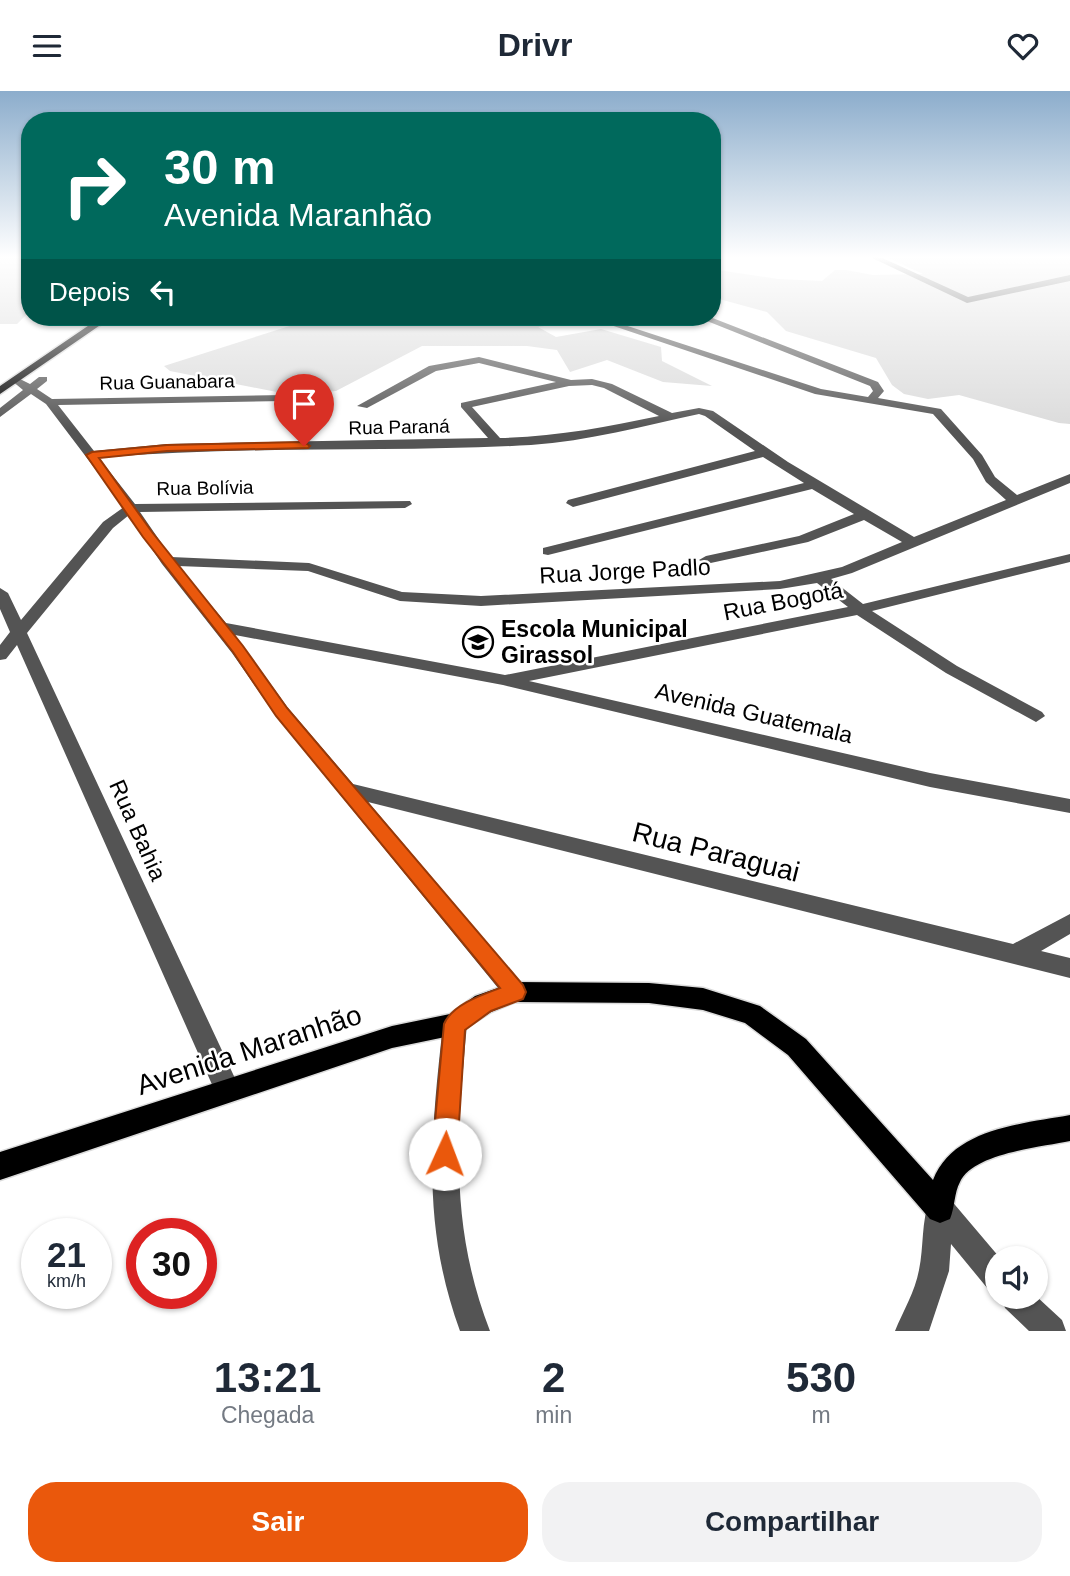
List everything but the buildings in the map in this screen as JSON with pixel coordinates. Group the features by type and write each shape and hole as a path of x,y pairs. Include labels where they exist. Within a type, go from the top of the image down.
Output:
{"main road":[{"path":"0,391 94,326"},
{"path":"516,992 649,993 703,999 752,1014 797,1047 940,1209"},
{"name":"Avenida Maranhão","path":"0,1166 227,1089 392,1037 455,1024 483,1004 516,992"},
{"path":"940,1209 950,1172 964,1156 989,1147 1070,1128"}],"street":[{"path":"721,324 874,384 879,391 871,400"},
{"path":"619,326 820,392 937,411 978,459 990,479 1016,501"},
{"path":"363,406 433,368 479,360 569,383"},
{"path":"31,370 41,392 92,455 167,561 220,627 282,712 516,992"},
{"path":"16,380 41,392"},
{"path":"497,442 465,405 569,383 592,382 608,386 668,416"},
{"path":"0,414 41,392"},
{"name":"Rua Guanabara","path":"41,392 284,398"},
{"name":"Rua Paraná","path":"92,455 167,448 497,442 570,437 704,411 812,485 912,542"},
{"path":"573,503 763,453"},
{"name":"Rua Jorge Padlo","path":"167,561 310,567 400,596 438,600 780,585 847,570 1070,478"},
{"path":"548,551 812,485"},
{"name":"Rua Bolívia","path":"131,508 405,504"},
{"path":"0,655 108,525 131,508"},
{"path":"706,560 803,539 864,515"},
{"name":"Rua Bogotá","path":"503,680 858,610 1070,558"},
{"path":"820,578 858,610 962,677 1036,716"},
{"name":"Rua Bahia","path":"0,593 227,1089"},
{"name":"Avenida Guatemala","path":"220,627 503,680 930,780 1070,806"},
{"name":"Rua Paraguai","path":"348,790 1070,968"},
{"path":"1015,954 1070,923"},
{"path":"455,1024 445,1130 444,1202 452,1259 475,1331"},
{"path":"940,1209 985,1263"},
{"path":"911,1331 934,1271 940,1209"},
{"path":"1028,1309 1051,1331"}],"shaded area":[{"path":"0,314 21,314 21,320 17,324 0,324"},
{"path":"769,314 1070,314 1070,424 959,395 928,399 904,394 892,385 876,358 786,331"},
{"path":"290,326 544,326 538,327 556,337 601,329 661,347 662,361 712,386 663,382 607,360 570,372 557,350 527,346 422,346 336,391 292,395 170,371 164,366"}],"place":[{"name":"Escola Municipal Girassol","path":"478,642"}],"route":[{"path":"304,446 167,448 92,455 131,508 147,535 238,649 282,712 516,992 483,1004 455,1024 445,1154"}]}
